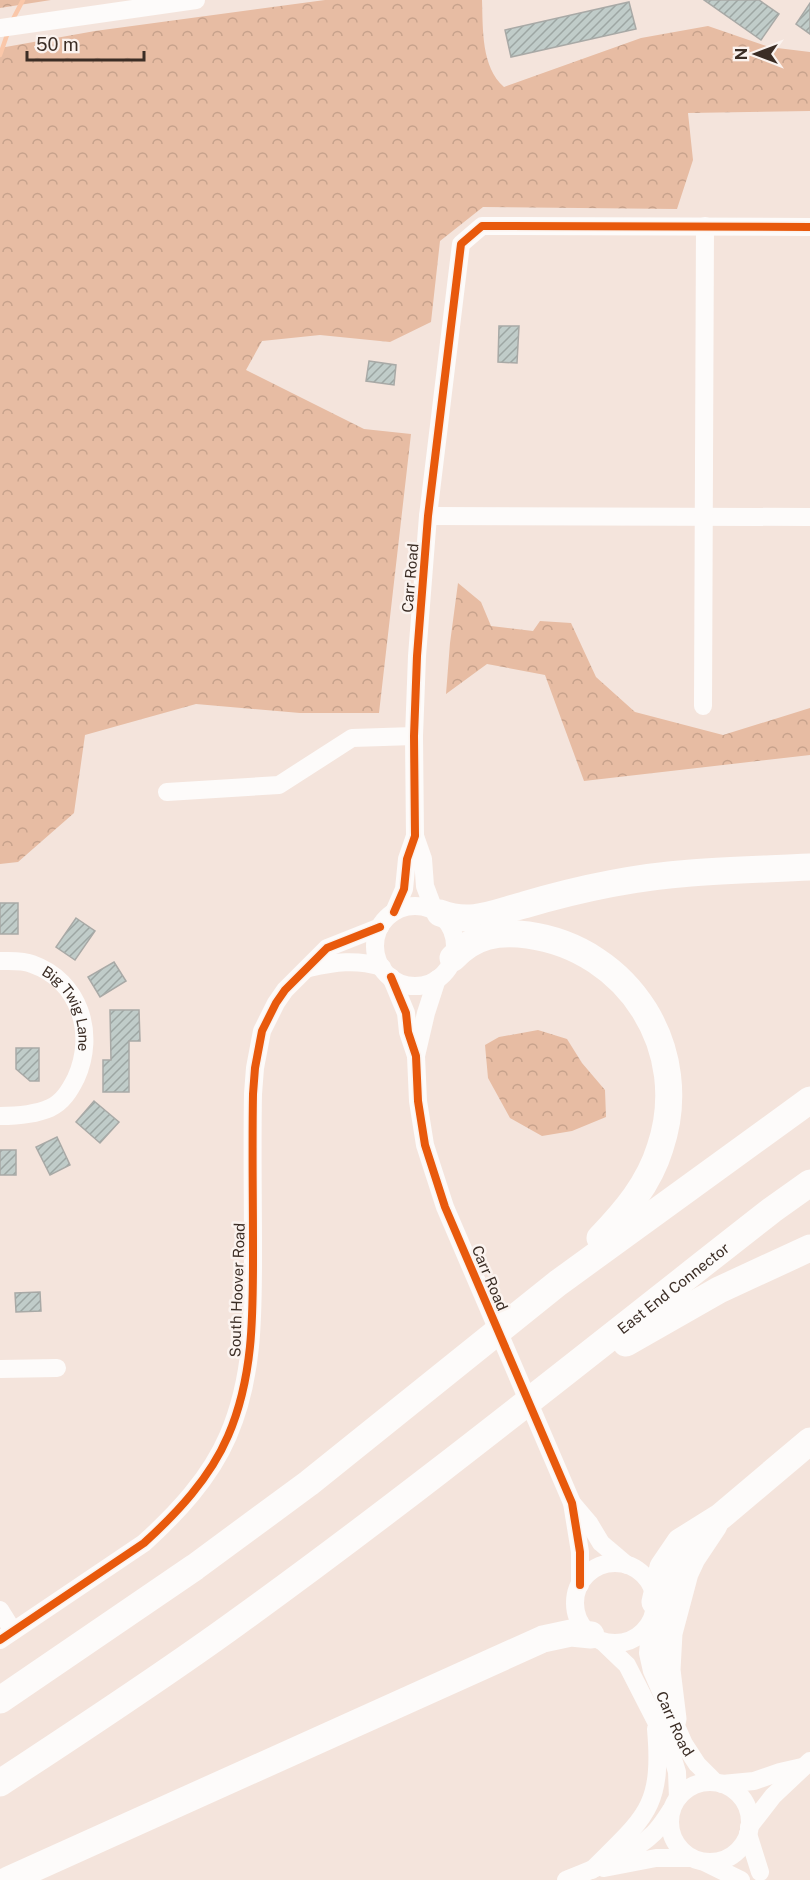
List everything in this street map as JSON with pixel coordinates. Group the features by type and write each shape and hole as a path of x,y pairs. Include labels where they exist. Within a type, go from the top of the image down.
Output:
{"highway":[{"path":"437,912 454,919 478,918 578,890 652,877 810,867"},
{"path":"453,958 467,944 490,935 523,934 564,943 583,951 618,977 645,1010 661,1047 666,1068 668,1107 661,1147 653,1167 642,1187 618,1219 558,1282"},
{"path":"0,1700 166,1587 309,1483 558,1282 810,1101"},
{"name":"East End Connector","path":"537,1395 772,1210 810,1183"},
{"path":"0,1783 235,1624 537,1395 698,1301 810,1248"},
{"path":"653,1612 663,1567 673,1550 688,1536 720,1517 810,1442"},
{"path":"664,1720 669,1634 685,1573 702,1541 720,1517"},
{"path":"8,1880 543,1639 571,1633 597,1638"}],"street":[{"path":"0,28 196,0"},
{"name":"Carr Road","path":"437,912 425,886 423,859 415,836 416,676 428,516 461,244 482,226 705,226"},
{"path":"703,706 705,226 810,226"},
{"path":"428,516 810,518"},
{"path":"167,792 279,785 352,738 414,736"},
{"name":"Carr Road","path":"394,912 404,889 407,859 415,836"},
{"path":"309,968 350,961 386,972 403,984 417,986 437,979 447,970 453,958 454,937 449,924 437,912 414,906 394,912 380,927 375,947 386,972"},
{"name":"South Hoover Road","path":"6,1635 144,1543 161,1527 207,1473 227,1438 241,1398 252,1337 252,1126 258,1047 268,1016 285,990 327,948 380,927"},
{"name":"Big Twig Lane","path":"0,961 31,963 60,980 75,1000 85,1032 83,1061 69,1093 51,1108 20,1116 0,1116"},
{"name":"Carr Road","path":"386,972 404,1005 408,1032 416,1056 420,1112 431,1167 445,1207 572,1503 580,1552 580,1585"},
{"name":"Carr Road","path":"416,1056 437,979"},
{"path":"0,1369 57,1368"},
{"name":"Carr Road","path":"572,1503 601,1543 627,1565"},
{"path":"613,1563 627,1565 645,1576 652,1588 653,1612 642,1633 617,1644 597,1638 582,1625 576,1612 576,1598 580,1585 588,1574 600,1566 613,1563"},
{"path":"0,1610 6,1635"},
{"name":"Carr Road","path":"653,1612 648,1645 650,1662 677,1772 675,1804"},
{"name":"Carr Road","path":"597,1638 627,1665 690,1755 718,1783"},
{"path":"592,1870 636,1826 650,1804 654,1792 664,1720"},
{"path":"592,1870 656,1858 718,1861 731,1856 741,1846 748,1831 773,1796 788,1784 806,1764"},
{"path":"566,1880 592,1870 646,1840 660,1827 675,1804 694,1785 754,1781 806,1764"},
{"path":"718,1783 734,1790 743,1800 749,1813 748,1831 760,1872"},
{"path":"675,1804 670,1824 673,1838 680,1849 741,1880"}],"green space":[{"path":"0,0 51,0 0,8"},
{"path":"325,0 482,0 483,35 487,58 496,79 504,87 641,38 708,26 769,47 810,52 810,111 688,113 693,160 677,209 483,207 440,241 431,322 390,342 320,335 262,341 246,370 364,429 411,434 379,713 300,713 196,704 85,735 74,813 18,862 0,864 0,48 95,31"},
{"path":"458,583 481,602 491,626 533,631 540,621 571,623 596,677 635,712 723,735 810,708 810,755 584,781 545,675 487,664 446,694"},
{"path":"538,1030 567,1039 582,1063 605,1090 606,1117 572,1131 542,1136 510,1118 488,1078 485,1045 499,1037"}],"building":[{"path":"704,0 759,0 779,14 761,40"},
{"path":"629,2 636,29 511,57 505,30"},
{"path":"810,3 810,34 796,24"},
{"path":"499,326 519,326 517,363 498,362"},
{"path":"369,361 396,365 394,385 366,381"},
{"path":"0,903 18,903 18,934 0,934"},
{"path":"76,918 95,931 75,960 56,947"},
{"path":"114,962 126,981 100,997 88,977"},
{"path":"110,1010 139,1010 140,1041 129,1041 129,1092 103,1092 103,1060 111,1060"},
{"path":"16,1048 39,1048 39,1081 30,1081 16,1069"},
{"path":"94,1101 119,1122 100,1143 76,1122"},
{"path":"57,1137 70,1165 50,1175 36,1147"},
{"path":"0,1150 16,1150 16,1175 0,1175"},
{"path":"40,1292 41,1311 16,1312 15,1293"}],"waterway":[{"path":"12,21 23,0"},
{"path":"0,55 8,32"}],"cycle path":[{"path":"394,912 404,889 407,859 415,836 414,736 417,656 428,516 461,244 482,226 810,227"},
{"path":"0,1640 144,1543 192,1494 221,1451 237,1413 250,1344 253,1297 253,1094 262,1031 285,990 327,948 380,927"},
{"path":"391,977 406,1013 408,1032 416,1056 418,1101 425,1145 445,1207 572,1503 580,1552 580,1585"}]}
